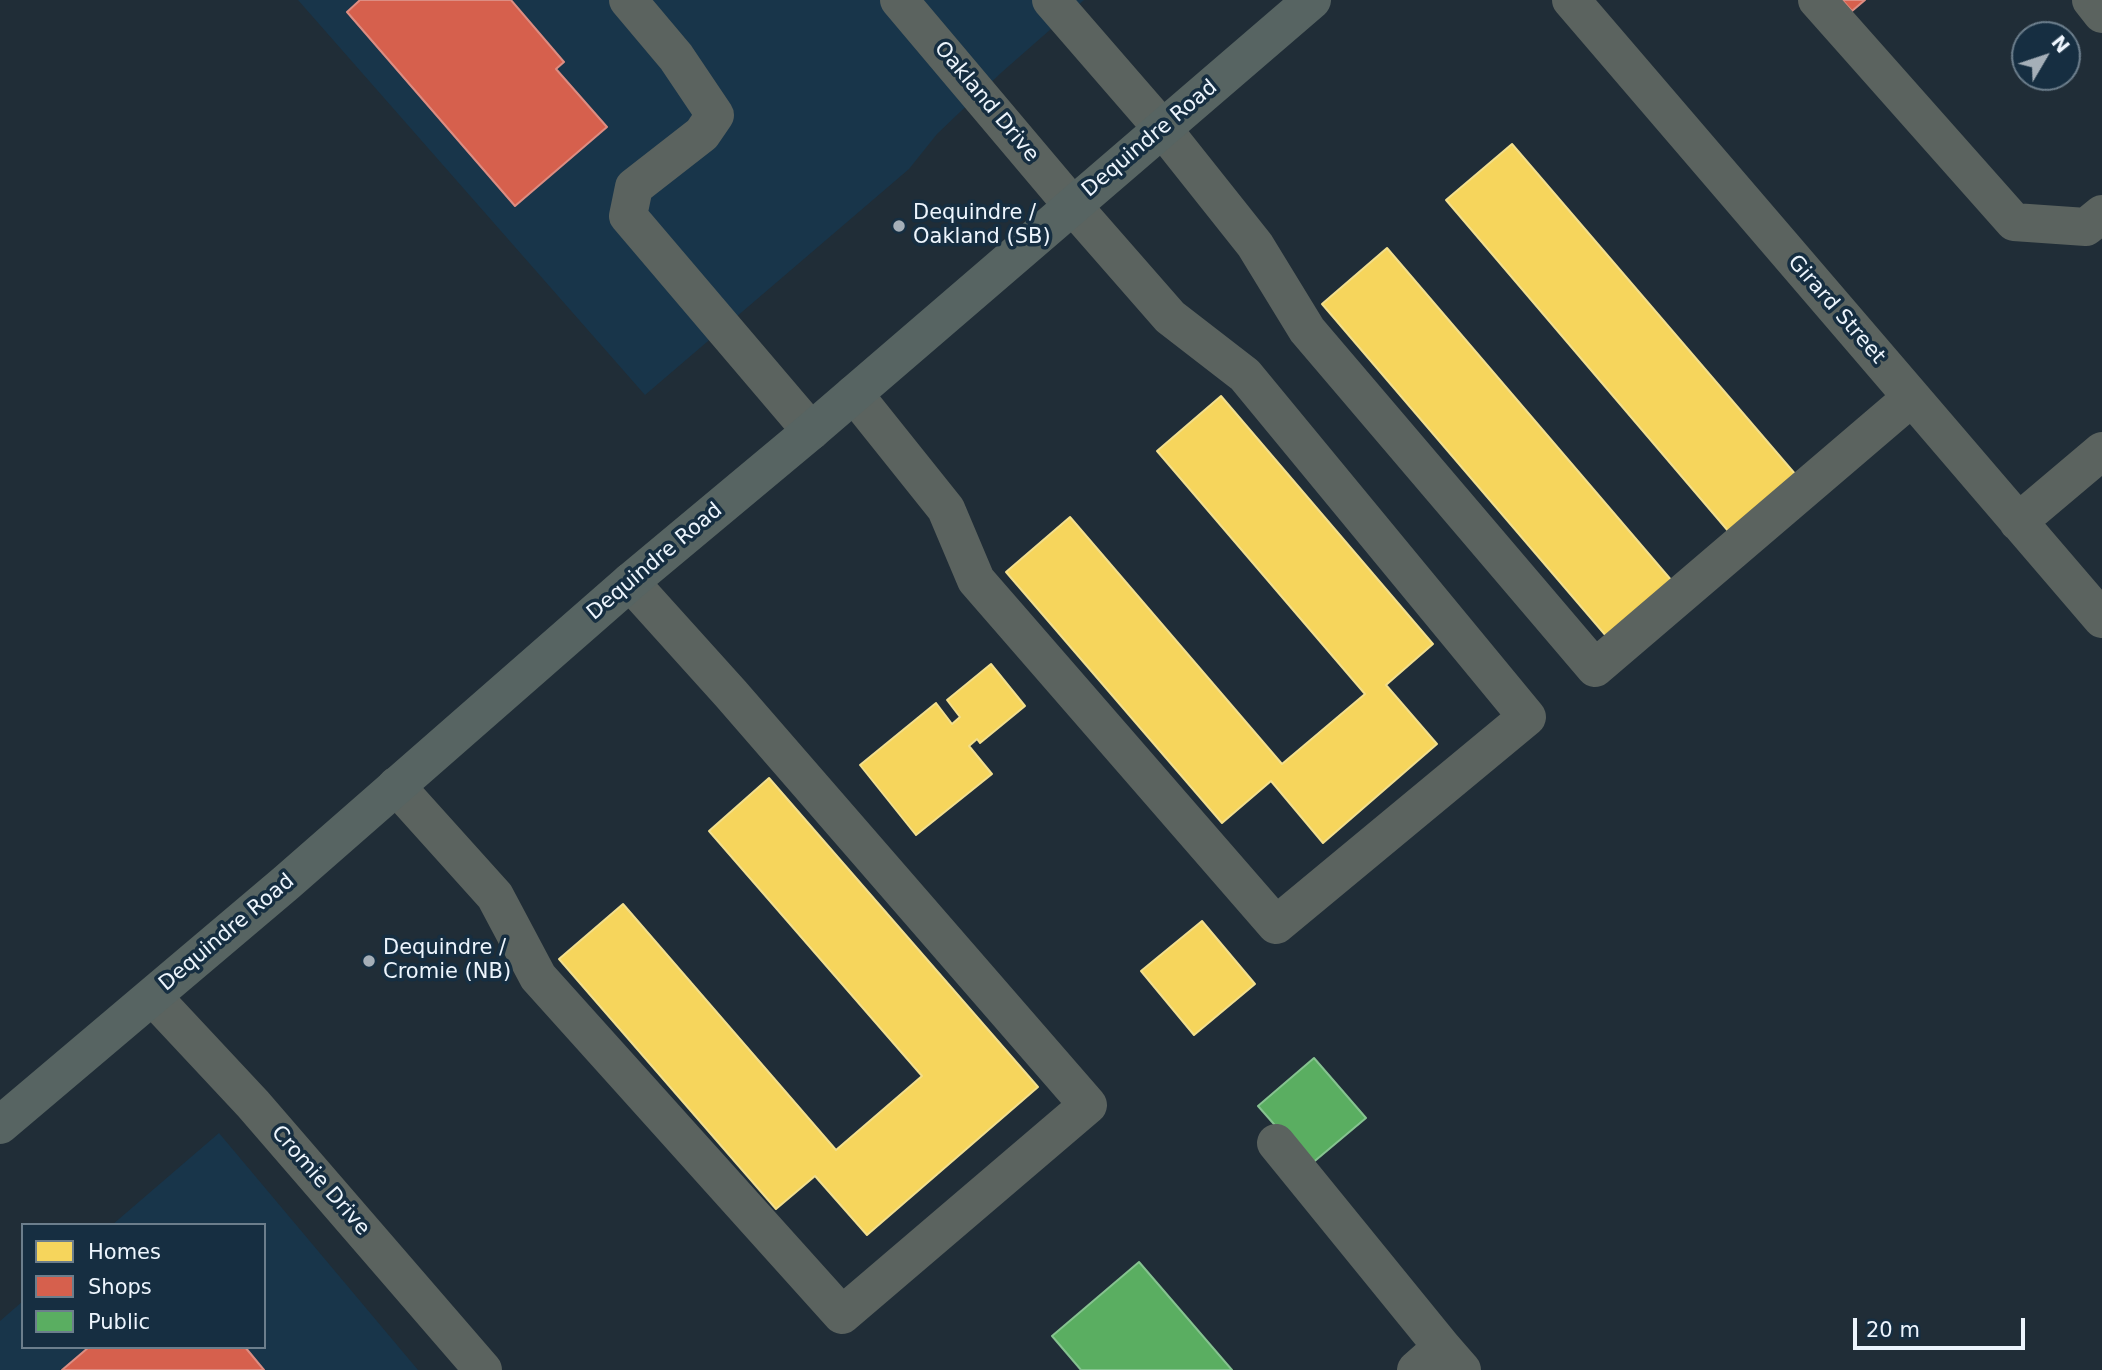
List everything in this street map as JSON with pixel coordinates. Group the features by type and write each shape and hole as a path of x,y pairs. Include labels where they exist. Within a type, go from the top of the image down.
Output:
{"main road":[{"name":"Dequindre Road","path":"0,1125 153,997 629,582 811,431 1312,0"}],"street":[{"path":"628,0 676,57 715,115 702,134 634,187 628,216 811,431"},
{"name":"Oakland Drive","path":"854,394 946,509 976,580 1276,925 1527,717 1245,375 1170,317 899,0"},
{"path":"1051,0 1162,128 1255,245 1307,330 1595,668 1911,398"},
{"name":"Girard Street","path":"1571,0 2102,619"},
{"path":"1816,0 2014,222 2086,227 2102,214"},
{"path":"2091,0 2102,14"},
{"path":"2018,522 2102,451"},
{"path":"396,786 495,896 538,978 842,1315 1088,1105 731,694 629,582"},
{"name":"Cromie Drive","path":"153,997 253,1104 483,1370"},
{"path":"1276,1143 1440,1362"}],"shaded area":[{"path":"298,0 1084,0 937,134 909,169 645,395"},
{"path":"219,1133 418,1370 0,1370 0,1321 21,1303 21,1349 266,1349 266,1223 114,1223"}],"building: Homes":[{"path":"1512,144 1796,475 1729,532 1446,200"},
{"path":"1387,248 1672,581 1607,637 1322,304"},
{"path":"1221,396 1433,644 1386,685 1437,744 1323,843 1271,781 1222,823 1006,572 1070,517 1282,764 1365,694 1157,451"},
{"path":"991,664 1025,706 980,743 977,739 969,746 992,774 916,835 860,765 936,703 952,724 960,717 947,700"},
{"path":"769,778 1038,1087 867,1235 815,1176 776,1209 559,959 623,904 836,1150 922,1076 709,831"},
{"path":"1202,921 1255,984 1194,1035 1141,971"}],"building: Shops":[{"path":"360,0 511,0 564,62 556,69 607,127 515,206 347,12"},
{"path":"1842,0 1865,0 1852,11"},
{"path":"87,1349 247,1349 264,1370 62,1370"}],"building: Public":[{"path":"1314,1058 1366,1118 1310,1165 1258,1106"},
{"path":"1139,1262 1232,1370 1081,1370 1052,1336"}],"place":[{"name":"Dequindre / Oakland (SB)","path":"899,226"},
{"name":"Dequindre / Cromie (NB)","path":"369,961"}]}
